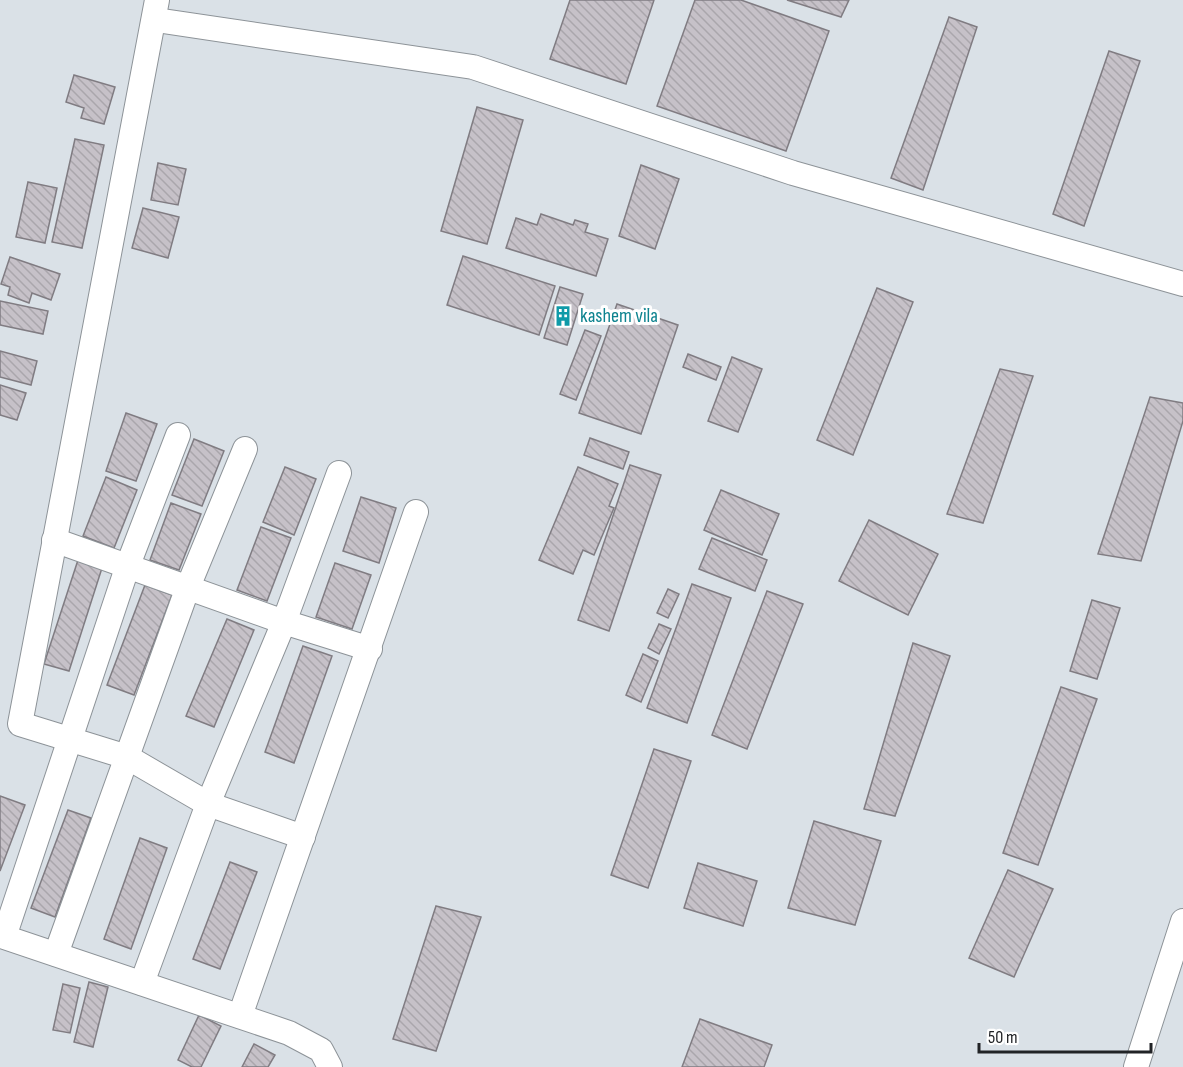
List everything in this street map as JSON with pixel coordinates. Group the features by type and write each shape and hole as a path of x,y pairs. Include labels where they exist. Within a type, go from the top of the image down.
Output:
{"street":[{"path":"303,837 208,804 127,757 20,723 156,10 473,67 793,173 1183,284"},
{"path":"178,435 128,566 4,937 289,1033 321,1050 330,1067"},
{"path":"56,954 189,587 245,449"},
{"path":"142,983 208,804 284,622 339,473"},
{"path":"240,1016 416,512"},
{"path":"54,540 284,622 370,649"},
{"path":"1136,1067 1183,921"}],"building":[{"path":"570,0 654,0 626,84 550,59"},
{"path":"695,0 741,0 829,31 786,151 657,106"},
{"path":"787,0 849,0 841,17"},
{"path":"949,17 977,27 923,190 891,178"},
{"path":"1109,51 1140,61 1084,226 1053,214"},
{"path":"74,75 115,87 104,124 81,118 84,108 66,102"},
{"path":"477,107 523,120 487,244 441,231"},
{"path":"75,139 104,145 82,248 52,242"},
{"path":"158,163 186,169 178,205 151,200"},
{"path":"641,165 679,179 655,249 619,236"},
{"path":"28,182 57,188 45,243 16,237"},
{"path":"143,208 179,217 168,258 132,248"},
{"path":"541,214 573,225 575,220 588,224 585,232 608,239 596,276 506,248 516,218 537,225"},
{"path":"463,256 555,286 539,335 447,305"},
{"path":"10,257 60,274 51,300 32,293 29,303 8,295 10,287 1,284"},
{"name":"kashem vila","path":"560,287 583,294 567,345 544,338"},
{"path":"877,288 913,302 853,455 817,440"},
{"path":"0,301 48,311 43,334 0,325"},
{"path":"617,304 678,325 641,434 579,413"},
{"path":"585,330 601,336 576,400 560,394"},
{"path":"0,351 37,361 31,385 0,377"},
{"path":"688,354 721,367 716,380 683,367"},
{"path":"732,357 762,369 738,432 708,421"},
{"path":"1000,369 1033,376 983,523 947,514"},
{"path":"0,385 26,393 17,420 0,415"},
{"path":"1150,397 1183,403 1183,421 1141,561 1098,554"},
{"path":"126,413 157,424 136,481 106,471"},
{"path":"590,438 629,452 623,469 584,455"},
{"path":"194,439 224,451 202,506 172,495"},
{"path":"630,465 661,475 609,631 578,620"},
{"path":"285,467 316,479 294,535 263,522"},
{"path":"578,467 618,484 609,506 614,508 594,555 583,550 573,574 539,560"},
{"path":"106,477 137,490 114,548 83,536"},
{"path":"721,490 779,514 762,555 704,530"},
{"path":"361,497 396,508 379,563 343,551"},
{"path":"171,503 201,514 179,570 150,560"},
{"path":"869,520 938,554 908,615 839,581"},
{"path":"261,527 291,538 267,601 237,590"},
{"path":"712,538 767,560 755,591 699,569"},
{"path":"78,560 102,568 69,671 44,664"},
{"path":"335,563 371,575 352,629 316,617"},
{"path":"692,584 731,598 687,723 647,708"},
{"path":"145,585 172,595 134,695 107,685"},
{"path":"668,589 679,594 668,618 657,613"},
{"path":"767,591 803,604 747,749 712,735"},
{"path":"1092,600 1120,608 1097,679 1070,671"},
{"path":"227,619 254,630 214,727 186,716"},
{"path":"659,624 671,629 659,654 648,648"},
{"path":"913,643 950,656 895,816 864,809"},
{"path":"303,646 332,656 294,763 265,752"},
{"path":"643,654 658,661 641,702 626,695"},
{"path":"1061,687 1097,699 1038,865 1003,853"},
{"path":"654,749 691,761 648,888 611,875"},
{"path":"0,796 25,805 0,871"},
{"path":"68,810 91,818 55,917 31,908"},
{"path":"814,821 881,841 855,925 788,908"},
{"path":"140,838 167,848 131,949 104,939"},
{"path":"230,862 257,872 220,969 193,959"},
{"path":"698,863 757,881 743,926 684,908"},
{"path":"1008,870 1053,889 1014,977 969,958"},
{"path":"436,906 481,917 436,1051 393,1039"},
{"path":"89,982 108,987 93,1047 74,1042"},
{"path":"63,984 80,988 70,1033 53,1030"},
{"path":"199,1015 221,1026 201,1067 192,1067 178,1060"},
{"path":"700,1019 772,1045 764,1067 682,1067"},
{"path":"254,1044 275,1055 268,1067 242,1067"}],"place":[{"name":"kashem vila","path":"563,316"}]}
